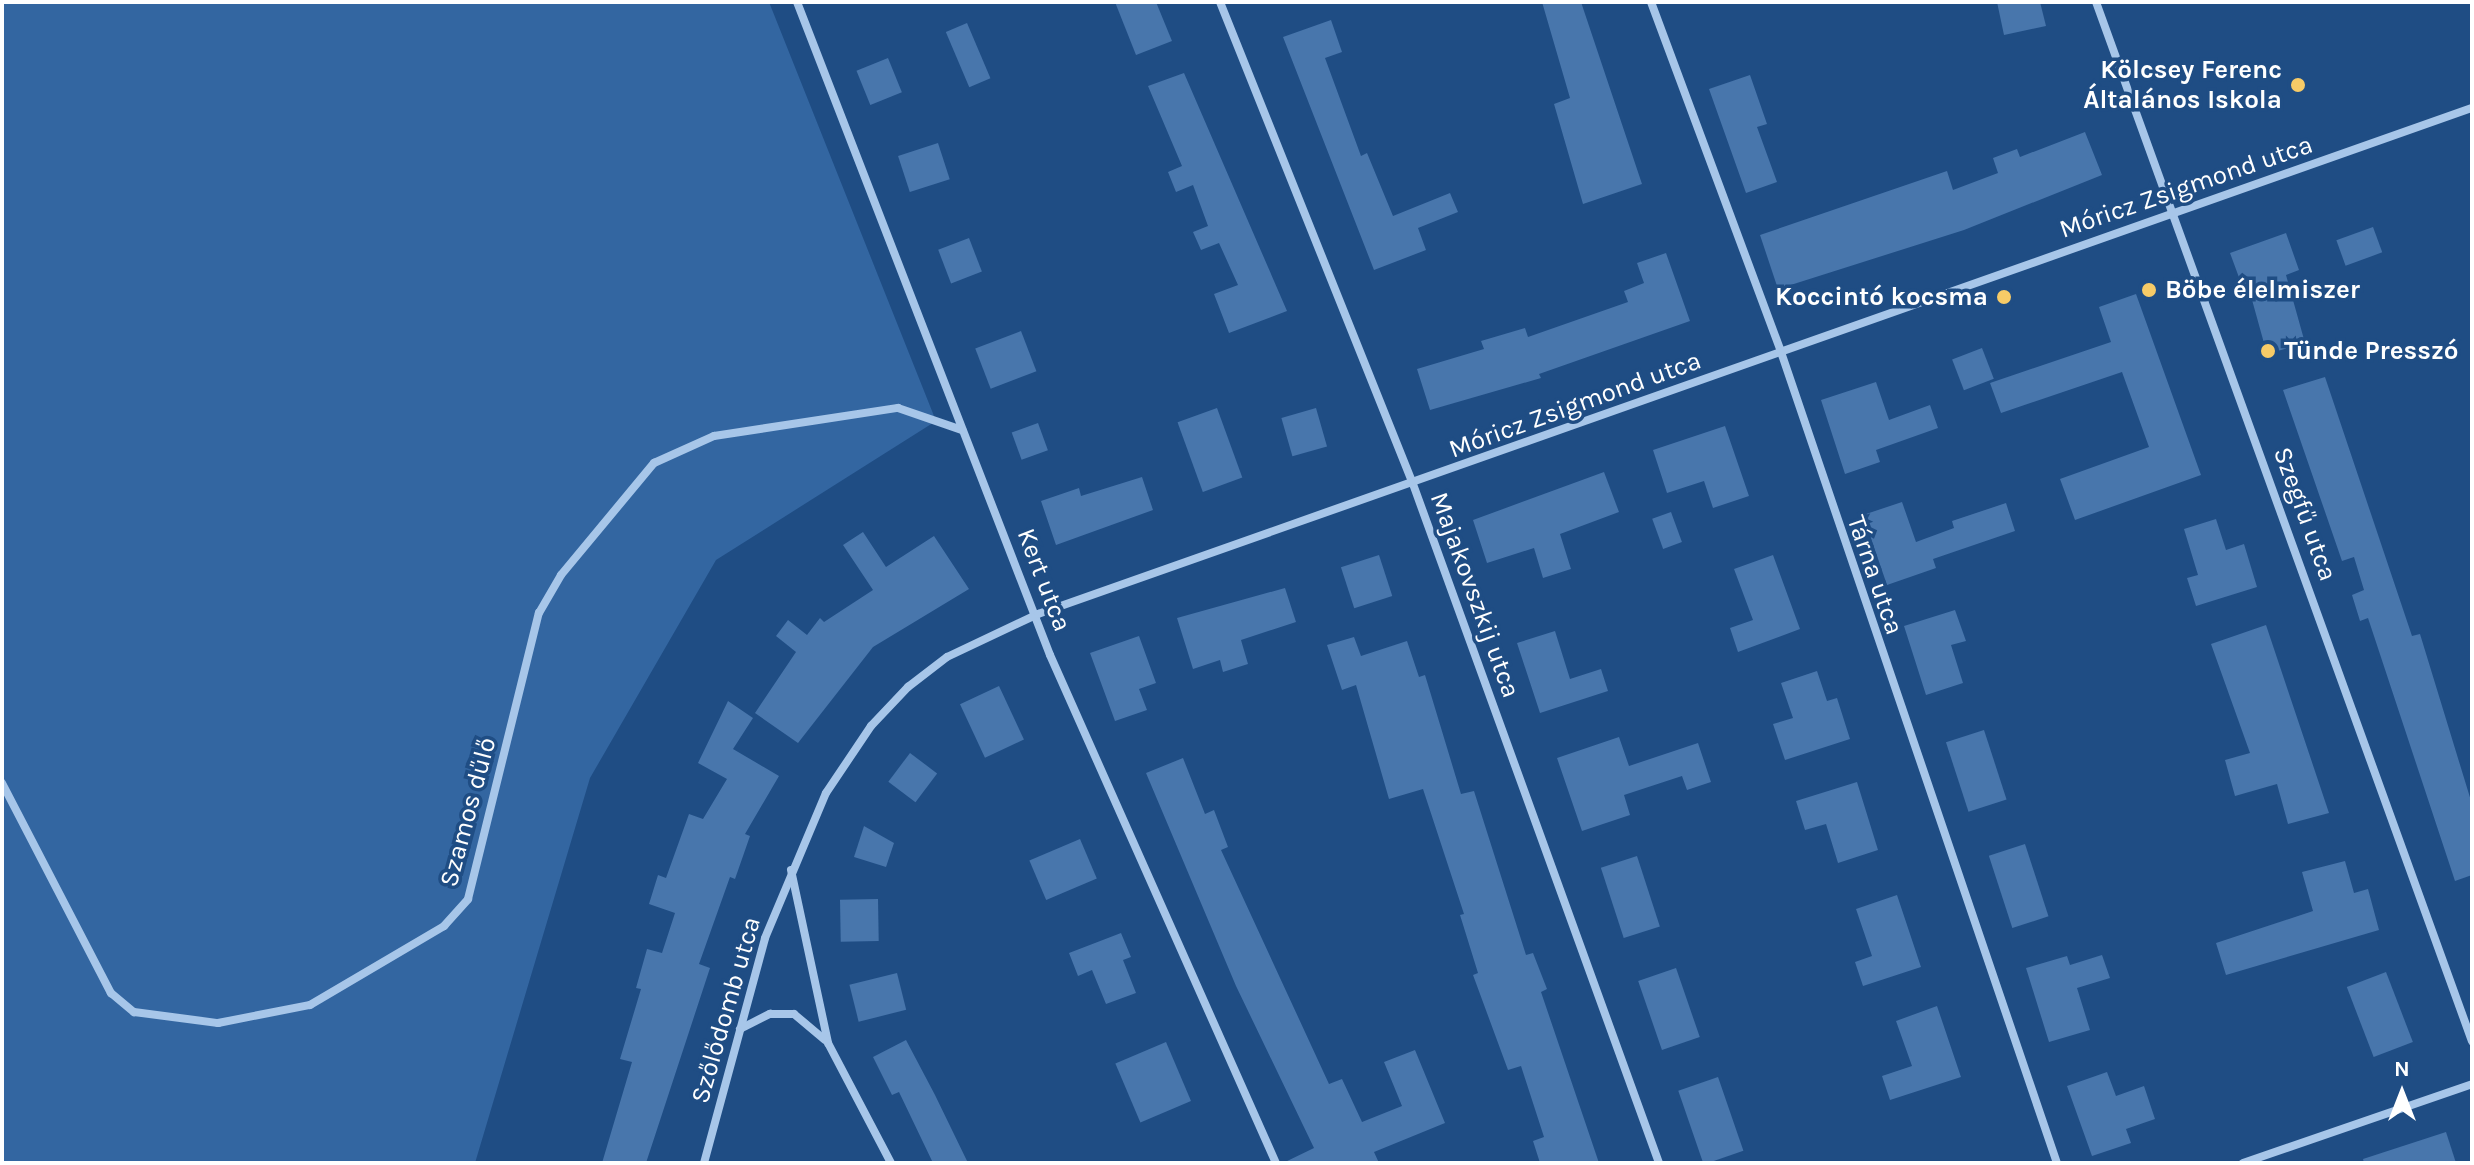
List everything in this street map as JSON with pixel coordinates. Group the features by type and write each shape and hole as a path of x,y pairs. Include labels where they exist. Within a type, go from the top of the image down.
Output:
{"street":[{"name":"Kert utca","path":"797,2 962,430 1038,614 1050,655 1276,1163"},
{"name":"Majakovszkij utca","path":"1220,2 1413,484 1659,1163"},
{"name":"Tárna utca","path":"1651,2 1781,352 2057,1163"},
{"name":"Szegfű utca","path":"2096,2 2472,1041"},
{"name":"Móricz Zsigmond utca","path":"790,869 826,793 908,687 947,657 1038,614 2472,108"},
{"name":"Szamos dűlő","path":"2,783 111,993 134,1012 218,1023 310,1005 444,926 468,899 539,613 561,575 654,463 714,436 898,408 962,430"},
{"name":"Szőlődomb utca","path":"704,1163 740,1029 790,869"},
{"path":"790,869 828,1043 891,1163"},
{"path":"740,1029 770,1014 794,1014 828,1043"},
{"path":"2243,1163 2472,1084"}],"shaded area":[{"path":"2,2 769,2 936,421 716,560 590,778 475,1163 2,1163"}],"building":[{"path":"1115,2 1156,2 1172,41 1136,55"},
{"path":"1542,2 1581,2 1642,184 1583,204 1554,104 1570,98"},
{"path":"1997,2 2040,2 2046,26 2004,35"},
{"path":"1331,20 1342,52 1325,58 1361,156 1367,153 1393,216 1450,193 1458,212 1418,228 1426,250 1374,270 1283,37"},
{"path":"967,23 990,78 969,87 946,32"},
{"path":"888,58 902,92 870,105 856,71"},
{"path":"1184,73 1287,311 1229,333 1214,294 1238,285 1219,243 1201,250 1193,232 1208,226 1193,185 1176,192 1168,172 1182,166 1148,86"},
{"path":"1750,75 1767,124 1757,127 1777,182 1746,193 1709,89"},
{"path":"2085,132 2102,175 1964,230 1778,289 1760,235 1947,171 1953,190 1998,173 1993,158 2017,149 2020,157"},
{"path":"938,143 950,179 910,192 898,156"},
{"path":"2373,227 2382,252 2346,266 2336,240"},
{"path":"2286,233 2299,270 2286,275 2305,343 2267,354 2249,289 2244,291 2230,253"},
{"path":"969,238 982,272 951,283 938,250"},
{"path":"1666,253 1690,321 1539,374 1541,378 1430,410 1417,369 1484,349 1481,341 1525,328 1528,337 1628,302 1624,291 1644,283 1637,263"},
{"path":"2136,294 2201,475 2075,520 2060,479 2149,447 2122,372 2001,413 1990,383 2111,342 2099,307"},
{"path":"1021,331 1036,371 991,389 975,349"},
{"path":"1982,348 1994,379 1964,390 1952,359"},
{"path":"2325,377 2412,636 2420,634 2472,804 2472,875 2455,881 2368,618 2360,621 2352,595 2364,590 2354,557 2342,561 2283,390"},
{"path":"1876,382 1889,420 1930,405 1938,428 1876,450 1880,462 1845,474 1821,400"},
{"path":"1217,408 1242,478 1203,492 1178,422"},
{"path":"1316,408 1327,446 1292,456 1281,418"},
{"path":"1038,423 1048,450 1022,460 1012,433"},
{"path":"1725,426 1749,496 1713,508 1704,481 1667,493 1653,450"},
{"path":"1604,472 1619,512 1560,534 1571,569 1543,578 1534,548 1487,563 1473,520"},
{"path":"1142,477 1153,510 1056,545 1041,501 1079,488 1081,496"},
{"path":"1902,502 1916,542 1954,528 1952,521 2006,503 2015,531 1933,559 1936,568 1887,585 1863,515"},
{"path":"1671,512 1682,542 1663,549 1652,519"},
{"path":"2216,519 2226,550 2244,544 2257,587 2196,606 2187,578 2198,575 2184,529"},
{"path":"863,532 886,567 934,536 969,589 873,647 798,743 755,713 796,652 776,636 788,620 807,635 820,618 824,622 873,590 843,545"},
{"path":"1379,555 1392,596 1354,608 1341,567"},
{"path":"1773,555 1800,629 1738,652 1730,628 1753,620 1734,569"},
{"path":"1285,588 1296,622 1241,640 1248,664 1223,672 1220,660 1193,669 1177,618"},
{"path":"1955,610 1966,641 1951,645 1963,683 1926,695 1904,626"},
{"path":"2266,625 2329,813 2288,824 2277,784 2235,796 2225,760 2250,753 2211,644"},
{"path":"1555,631 1570,679 1601,669 1608,691 1540,713 1517,643"},
{"path":"1139,636 1156,683 1139,689 1147,710 1115,721 1090,653"},
{"path":"1354,637 1361,656 1407,641 1419,677 1425,675 1461,794 1474,791 1526,955 1533,953 1547,989 1541,992 1599,1163 1540,1163 1533,1141 1544,1137 1521,1066 1508,1070 1473,975 1478,973 1460,915 1464,914 1423,789 1389,799 1356,685 1342,690 1327,645"},
{"path":"1817,671 1827,701 1837,698 1850,739 1785,760 1773,724 1793,718 1781,683"},
{"path":"999,686 1024,739 985,758 960,704"},
{"path":"728,701 753,718 733,749 779,776 745,834 750,836 735,879 730,877 699,964 710,968 646,1163 602,1163 632,1062 620,1059 641,989 636,988 647,949 662,953 675,913 649,904 658,875 666,878 689,814 703,819 727,779 698,763"},
{"path":"1984,730 2007,799 1969,812 1946,742"},
{"path":"1619,737 1629,766 1698,743 1711,782 1687,790 1682,776 1624,795 1630,815 1582,831 1557,758"},
{"path":"910,753 937,773 915,802 888,782"},
{"path":"1183,758 1205,814 1214,810 1228,847 1221,850 1329,1084 1342,1079 1362,1122 1402,1106 1384,1062 1415,1050 1445,1123 1374,1152 1379,1163 1283,1163 1314,1148 1236,986 1146,773"},
{"path":"1857,782 1878,850 1838,863 1826,824 1805,830 1796,801"},
{"path":"864,826 894,843 886,867 854,857"},
{"path":"1080,839 1097,879 1046,900 1029,860"},
{"path":"2025,844 2048,916 2012,928 1989,856"},
{"path":"1637,856 1660,926 1624,938 1601,868"},
{"path":"2345,861 2354,893 2368,889 2379,930 2226,975 2216,943 2313,911 2302,872"},
{"path":"1897,895 1921,967 1863,986 1855,962 1872,956 1856,909"},
{"path":"878,899 879,941 841,942 840,900"},
{"path":"1121,933 1131,957 1123,960 1136,993 1106,1004 1092,970 1078,976 1069,953"},
{"path":"2102,955 2110,978 2077,988 2090,1030 2049,1042 2026,968 2067,956 2070,965"},
{"path":"1676,968 1700,1037 1662,1050 1638,981"},
{"path":"2386,972 2413,1042 2374,1057 2347,987"},
{"path":"897,973 906,1010 859,1022 849,985"},
{"path":"1937,1006 1961,1077 1890,1100 1882,1076 1912,1066 1896,1021"},
{"path":"906,1040 968,1163 933,1163 899,1092 892,1095 873,1057"},
{"path":"1166,1042 1191,1101 1140,1122 1115,1063"},
{"path":"2107,1072 2116,1096 2144,1086 2155,1119 2126,1129 2131,1143 2092,1156 2067,1086"},
{"path":"1718,1077 1743,1151 1703,1163 1678,1091"},
{"path":"2446,1132 2456,1163 2364,1163 2363,1159"}],"place":[{"name":"Kölcsey Ferenc Általános Iskola","path":"2298,85"},
{"name":"Böbe élelmiszer","path":"2149,290"},
{"name":"Koccintó kocsma","path":"2004,297"},
{"name":"Tünde Presszó","path":"2268,351"}]}
